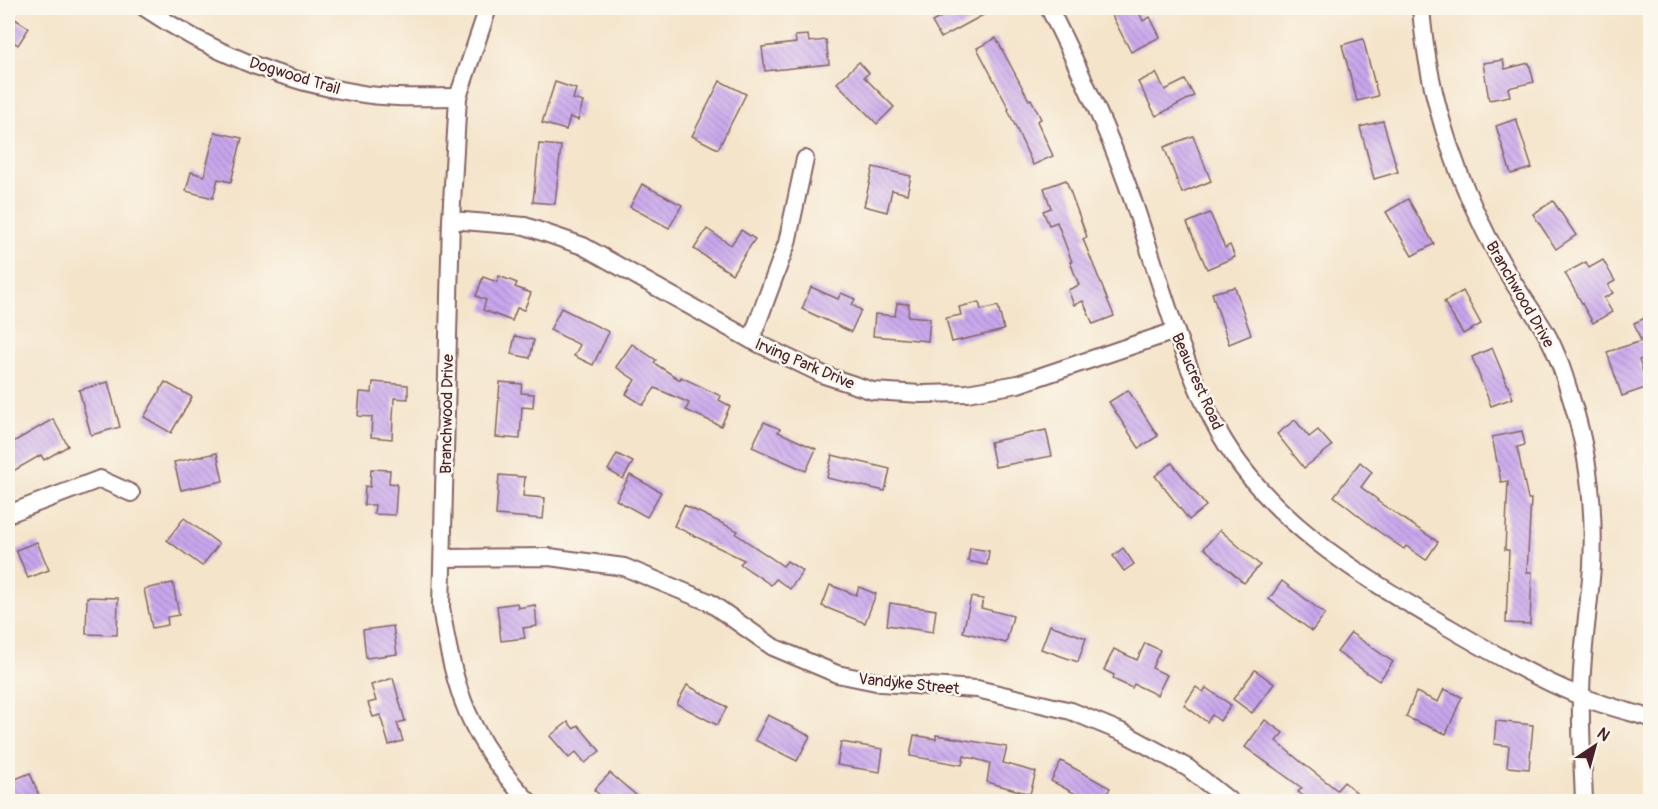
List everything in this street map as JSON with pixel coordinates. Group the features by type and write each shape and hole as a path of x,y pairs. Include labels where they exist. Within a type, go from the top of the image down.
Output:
{"street":[{"name":"Dogwood Trail","path":"144,8 193,37 232,55 314,84 357,93 393,97 458,97"},
{"name":"Branchwood Drive","path":"488,8 458,97 451,220 441,607 447,650 464,705 495,763 529,801"},
{"name":"Beaucrest Road","path":"1049,8 1094,100 1123,174 1175,331 1210,415 1233,454 1256,483 1306,535 1341,561 1412,606 1509,662 1581,696 1650,718"},
{"name":"Branchwood Drive","path":"1421,8 1432,85 1443,127 1458,168 1483,228 1507,273 1546,334 1573,402 1583,444 1591,487 1593,523 1592,566 1581,696 1584,801"},
{"path":"751,340 787,243 806,159"},
{"name":"Irving Park Drive","path":"451,220 525,226 583,246 751,340 825,375 873,391 921,394 967,393 1017,384 1175,331"},
{"path":"8,514 100,480 131,493"},
{"name":"Vandyke Street","path":"443,558 549,557 624,567 709,602 773,648 837,674 880,683 976,689 1071,711 1124,733 1188,768 1231,801"}],"building":[{"path":"957,8 996,8 941,38 932,22"},
{"path":"1108,8 1137,8 1143,21 1150,17 1160,37 1131,52"},
{"path":"15,19 29,28 18,45 8,38 8,21 12,24"},
{"path":"808,35 809,42 826,40 829,64 765,71 762,47 796,43 795,36"},
{"path":"996,38 1041,119 1037,121 1053,156 1033,165 1009,109 977,48"},
{"path":"1363,39 1378,96 1357,101 1342,45"},
{"path":"1503,60 1505,69 1529,63 1534,82 1508,88 1510,96 1489,100 1483,63"},
{"path":"859,62 869,73 864,77 894,107 877,124 837,83"},
{"path":"1156,73 1165,90 1185,80 1194,96 1156,116 1138,82"},
{"path":"720,81 746,94 718,149 692,136"},
{"path":"555,82 576,89 573,99 583,102 578,120 570,117 566,130 542,123"},
{"path":"1516,119 1532,168 1511,174 1496,126"},
{"path":"1383,121 1398,172 1374,179 1360,127"},
{"path":"215,132 242,138 231,182 218,179 213,198 186,191 191,172 204,176"},
{"path":"1193,136 1211,181 1182,193 1164,147"},
{"path":"539,144 561,146 555,204 533,202"},
{"path":"873,167 911,176 907,194 892,190 887,212 864,206"},
{"path":"1066,180 1087,237 1083,239 1114,316 1093,324 1083,301 1074,305 1068,290 1079,285 1070,262 1072,262 1057,222 1049,225 1043,211 1051,208 1044,188"},
{"path":"642,184 682,205 669,228 630,207"},
{"path":"1408,199 1434,244 1412,256 1386,212"},
{"path":"1553,201 1576,235 1556,249 1533,214"},
{"path":"1210,213 1225,248 1230,245 1235,257 1207,269 1187,223"},
{"path":"707,229 731,245 741,230 755,239 732,274 694,249"},
{"path":"1603,260 1615,281 1608,285 1613,293 1604,298 1612,312 1593,323 1565,273 1586,262 1589,268"},
{"path":"499,276 517,283 515,287 531,293 524,310 517,308 512,321 483,310 486,300 476,296 483,277 497,282"},
{"path":"811,287 838,299 841,293 855,299 852,305 861,310 851,332 802,309"},
{"path":"1235,287 1251,335 1229,344 1212,293"},
{"path":"1463,291 1481,324 1463,334 1444,302"},
{"path":"979,302 981,310 998,306 1004,330 952,342 946,318 961,315 959,307"},
{"path":"897,303 909,304 908,316 930,318 928,341 873,336 875,314 895,316"},
{"path":"561,308 609,332 593,365 574,356 580,345 550,330"},
{"path":"1650,316 1650,335 1640,339 1634,323"},
{"path":"515,336 534,340 530,358 511,354"},
{"path":"1648,339 1650,356 1639,360 1648,387 1622,396 1607,352"},
{"path":"632,344 656,360 654,363 680,380 681,377 721,396 719,400 730,406 721,426 686,410 689,403 655,388 643,405 626,394 635,380 616,367"},
{"path":"1492,348 1513,398 1491,406 1472,357"},
{"path":"108,382 120,427 91,435 79,390"},
{"path":"165,382 192,397 171,433 144,417"},
{"path":"373,382 408,385 408,399 394,398 392,439 371,437 372,417 358,416 360,392 372,393"},
{"path":"500,382 522,384 521,393 534,394 533,408 522,407 520,439 496,437"},
{"path":"1128,390 1158,436 1139,448 1109,402"},
{"path":"53,419 68,446 44,460 41,455 8,474 8,445"},
{"path":"1295,420 1309,437 1318,430 1332,446 1304,468 1277,434"},
{"path":"764,422 780,429 778,432 816,449 806,471 752,447"},
{"path":"1046,430 1052,456 995,467 990,442"},
{"path":"1522,431 1525,445 1517,447 1528,499 1531,499 1527,572 1532,572 1530,624 1506,623 1509,550 1505,550 1508,481 1501,482 1492,437"},
{"path":"217,453 223,481 181,490 174,462"},
{"path":"617,454 633,462 623,479 608,470"},
{"path":"832,455 890,469 885,491 827,478"},
{"path":"1360,462 1372,472 1361,487 1377,501 1438,542 1426,560 1406,546 1404,549 1378,531 1334,496"},
{"path":"1172,463 1206,506 1189,520 1155,476"},
{"path":"371,469 390,470 389,483 397,484 395,515 374,514 375,505 364,505 365,486 370,487"},
{"path":"499,475 525,477 523,496 545,498 543,519 496,515"},
{"path":"630,475 661,492 647,517 616,500"},
{"path":"684,505 738,531 736,534 783,566 787,561 803,571 790,589 776,579 771,585 740,564 744,560 674,526"},
{"path":"184,518 219,544 202,566 167,540"},
{"path":"1220,530 1260,565 1244,583 1204,548"},
{"path":"37,542 49,570 28,578 16,550"},
{"path":"970,548 989,551 987,565 968,561"},
{"path":"1123,548 1134,564 1124,571 1113,556"},
{"path":"1282,581 1325,614 1312,631 1269,599"},
{"path":"173,583 179,615 167,617 168,625 152,628 144,589"},
{"path":"830,585 856,595 859,587 876,594 865,623 822,606"},
{"path":"87,597 118,598 117,635 86,634"},
{"path":"971,597 983,599 981,608 1013,616 1006,643 963,632"},
{"path":"517,603 518,608 535,605 537,626 523,628 525,638 501,641 497,606"},
{"path":"890,603 936,610 933,632 887,625"},
{"path":"1050,625 1086,638 1078,662 1041,649"},
{"path":"393,626 397,654 366,658 363,630"},
{"path":"1351,633 1393,662 1379,681 1337,652"},
{"path":"1145,643 1160,650 1152,668 1167,675 1157,695 1134,684 1132,688 1113,679 1114,675 1104,670 1114,649 1137,660"},
{"path":"1255,670 1274,684 1252,713 1233,699"},
{"path":"393,678 405,721 397,723 403,741 389,745 380,715 373,717 368,703 376,701 371,685"},
{"path":"687,685 727,707 717,725 677,704"},
{"path":"1196,687 1203,692 1206,688 1231,705 1220,721 1212,715 1207,722 1184,705"},
{"path":"1444,689 1462,697 1446,734 1406,717 1416,692 1438,702"},
{"path":"768,715 810,736 797,761 755,740"},
{"path":"1265,720 1283,733 1276,741 1301,762 1337,790 1344,782 1356,792 1350,800 1352,801 1310,801 1298,792 1302,788 1245,747"},
{"path":"1496,721 1533,725 1529,769 1507,767 1509,746 1494,744"},
{"path":"568,722 574,729 578,725 600,751 585,763 576,752 569,758 550,736"},
{"path":"914,735 936,739 936,735 1007,747 1003,763 1036,772 1030,794 987,782 990,763 964,756 962,765 910,756"},
{"path":"841,742 883,749 880,772 837,765"},
{"path":"1061,761 1110,788 1103,801 1089,801 1051,781"},
{"path":"30,773 40,798 32,801 8,801 8,782"},
{"path":"610,773 643,801 607,801 594,790"}]}
